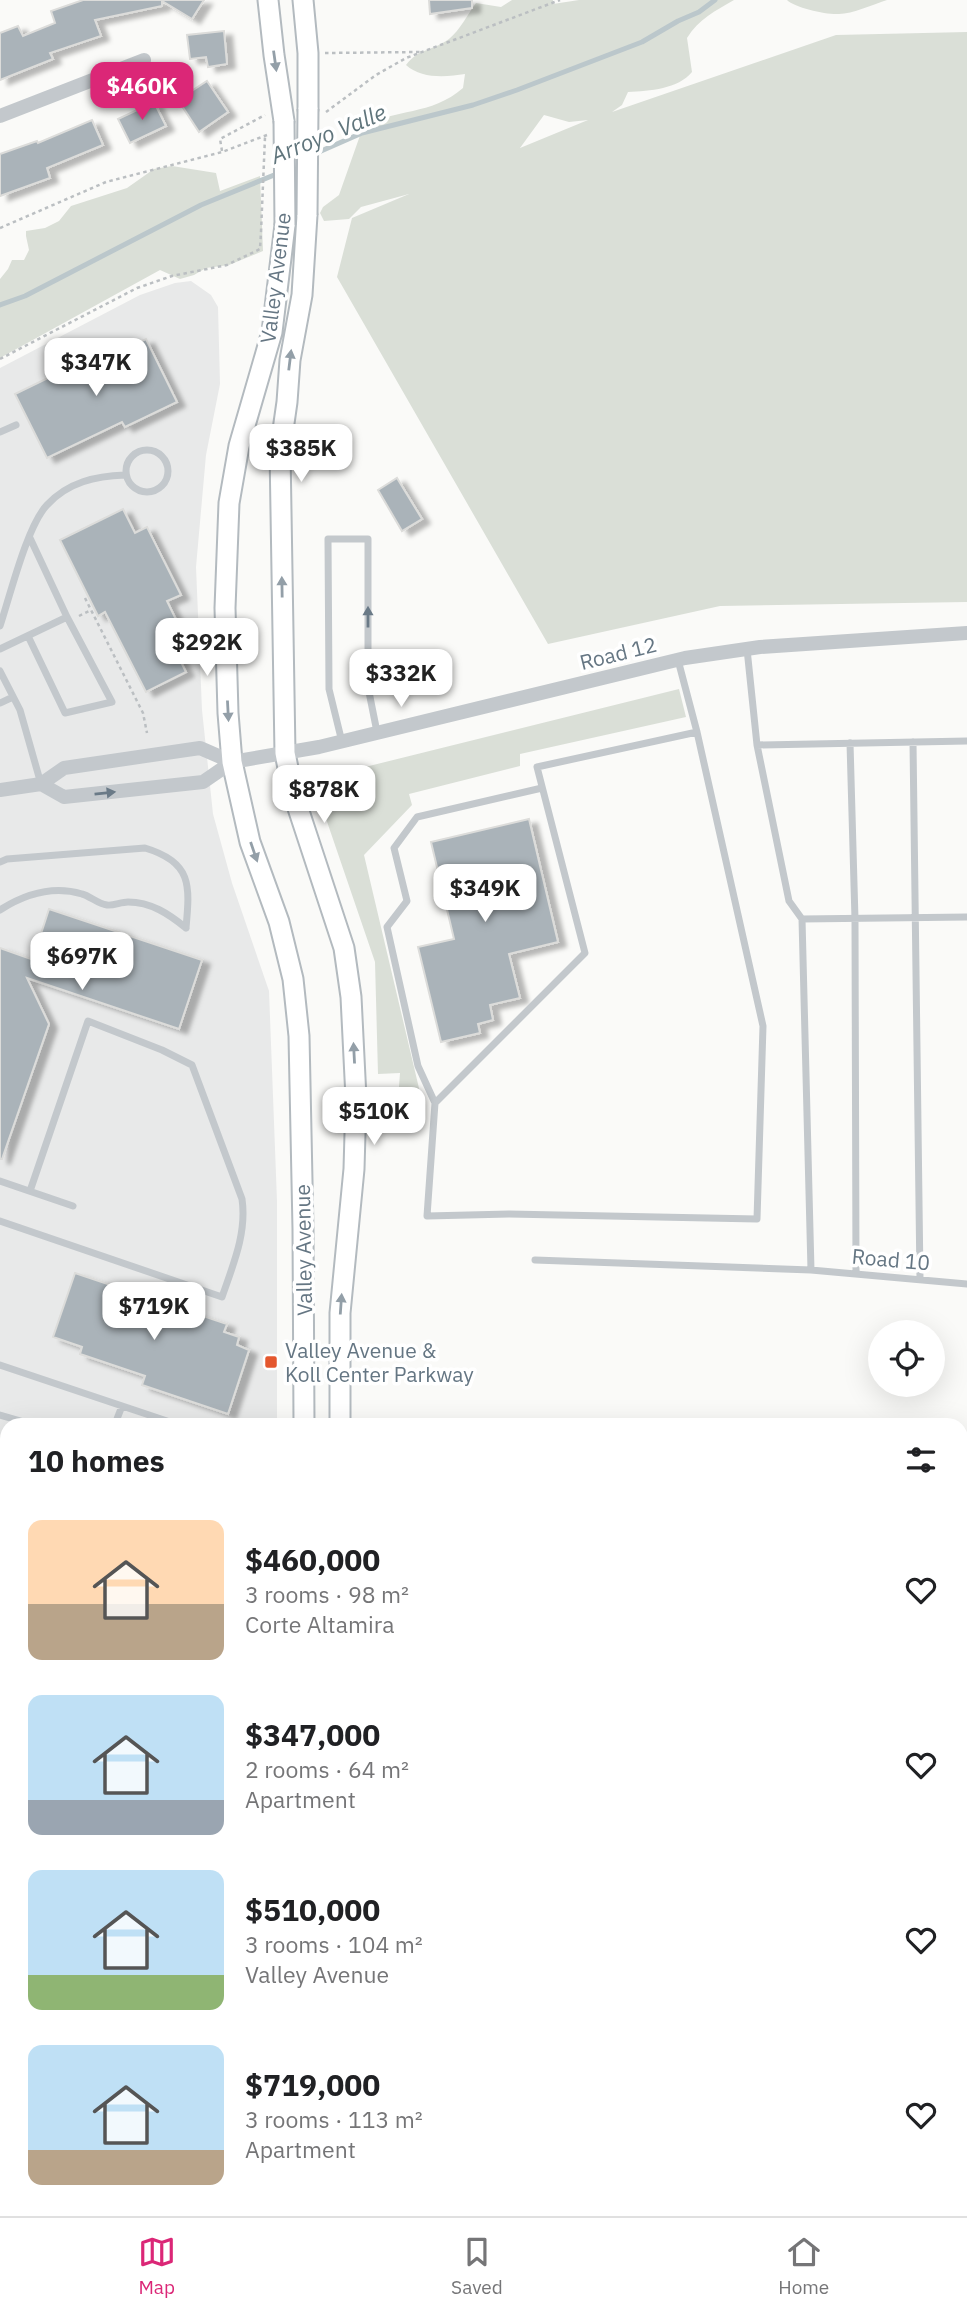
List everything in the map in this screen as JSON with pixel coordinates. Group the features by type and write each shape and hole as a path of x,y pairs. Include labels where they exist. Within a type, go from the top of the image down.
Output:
{"main road":[{"name":"Valley Avenue","path":"268,0 272,121 285,225 272,332 239,446 229,503 225,608 232,762 250,842 279,922 293,979 299,1036 304,1418"},
{"name":"Valley Avenue","path":"303,0 308,53 307,215 302,295 290,360 281,451 285,753 293,793 344,948 351,997 356,1098 354,1169 340,1313 340,1418"}],"street":[{"path":"0,117 144,60"},
{"name":"Road 12","path":"232,762 342,742 678,660 747,649 967,633"},
{"path":"0,790 41,784 64,768 200,748 232,762"},
{"path":"41,784 64,797 203,782 232,762"}],"lane":[{"path":"0,432 16,425"},
{"path":"143,449 152,450 166,460 168,469 164,484 158,490 150,492 134,489 125,475 129,458 143,449"},
{"path":"0,626 30,538 46,506 82,481 104,475 125,475"},
{"path":"28,636 65,713 111,702 30,538"},
{"path":"342,742 329,689 328,539 368,539 368,687 377,733"},
{"path":"0,649 67,617"},
{"path":"747,649 757,745 789,901 803,919 811,1270"},
{"path":"542,788 417,817 394,848 407,901 387,927 418,1066 435,1103 427,1216 509,1214 757,1219 763,1026 697,732 678,660"},
{"path":"0,671 20,710 41,784"},
{"path":"0,703 13,697"},
{"path":"435,1103 584,953 537,767 697,732"},
{"path":"757,745 967,741"},
{"path":"849,743 855,919 856,1274"},
{"path":"913,743 920,1279"},
{"path":"0,862 7,859 145,848 166,855 177,863 189,895 186,928 169,914 149,905 128,902 106,905 84,894 59,889 15,900 0,910"},
{"path":"803,919 967,917"},
{"path":"0,1221 222,1297 243,1230 244,1214 242,1199 192,1065 89,1021 30,1191"},
{"path":"0,1181 73,1206"},
{"name":"Road 10","path":"535,1260 811,1270 967,1284"},
{"path":"0,1365 158,1418"},
{"path":"118,1418 122,1406"}],"path":[{"path":"308,53 423,52"},
{"path":"0,359 137,288 172,276 227,265 260,249 272,121 220,139 222,152"},
{"path":"85,598 143,713 147,733"}],"shaded area":[{"path":"512,0 553,0 553,4 579,0 734,0 702,21 687,38 692,72 686,78 663,88 628,92 622,105 612,112 836,35 967,32 967,602 720,606 548,644 337,277 352,218 409,194 361,207 349,219 324,221 320,213 323,207 339,195 363,127 388,117 426,108 451,97 463,88 465,74 426,75 406,65 411,59 449,39 476,3 501,7","holes":["544,115 569,122 588,120 520,148"]},
{"path":"787,0 887,0 844,14 834,14 804,8"},
{"path":"172,166 216,173 220,191 260,176 263,251 229,265 206,268 180,279 160,270 0,358 0,279 12,260 24,260 29,250 26,231 45,228 59,221 71,206 127,188 154,169"},
{"path":"191,281 211,295 218,307 220,384 206,455 196,567 202,710 213,814 232,883 269,991 277,1201 277,1418 0,1418 0,368 140,295 175,283"},
{"path":"679,689 686,717 520,754 520,766 409,794 412,805 364,855 422,1101 398,1100 400,1073 378,1074 375,962 322,807 341,773"}],"building":[{"path":"83,0 204,0 192,19 162,1 162,6 95,20 101,36 50,53 53,59 0,80 0,33 18,26 23,36 55,23 51,11"},
{"path":"429,0 472,0 472,8 430,14"},
{"path":"224,31 227,64 208,67 206,57 190,59 187,35"},
{"path":"207,81 228,112 199,132 178,100"},
{"path":"154,102 166,126 130,143 118,119"},
{"path":"92,120 103,145 47,168 50,178 0,196 0,154 37,141 38,143"},
{"path":"146,339 177,402 125,427 122,422 47,458 15,394 91,357 95,364"},
{"path":"397,478 422,519 402,531 378,490"},
{"path":"123,509 135,533 147,527 181,595 167,601 182,632 169,638 186,672 146,692 105,612 98,616 60,540"},
{"path":"529,819 558,942 509,954 520,998 490,1005 493,1020 478,1024 480,1033 441,1042 418,947 454,939 431,842"},
{"path":"49,909 202,960 179,1029 27,978 49,1024 0,1159 0,948 48,965 38,943"},
{"path":"75,1273 227,1324 224,1332 239,1337 237,1345 249,1350 228,1414 142,1385 145,1376 80,1354 82,1347 53,1337"}],"waterway":[{"name":"Arroyo Valle","path":"312,155 362,133 473,105 517,90 642,42 699,12 715,0"},
{"name":"Arroyo Valle","path":"0,305 25,296 201,205 279,173"}],"place":[{"name":"Valley Avenue & Koll Center Parkway","path":"271,1362"}]}
